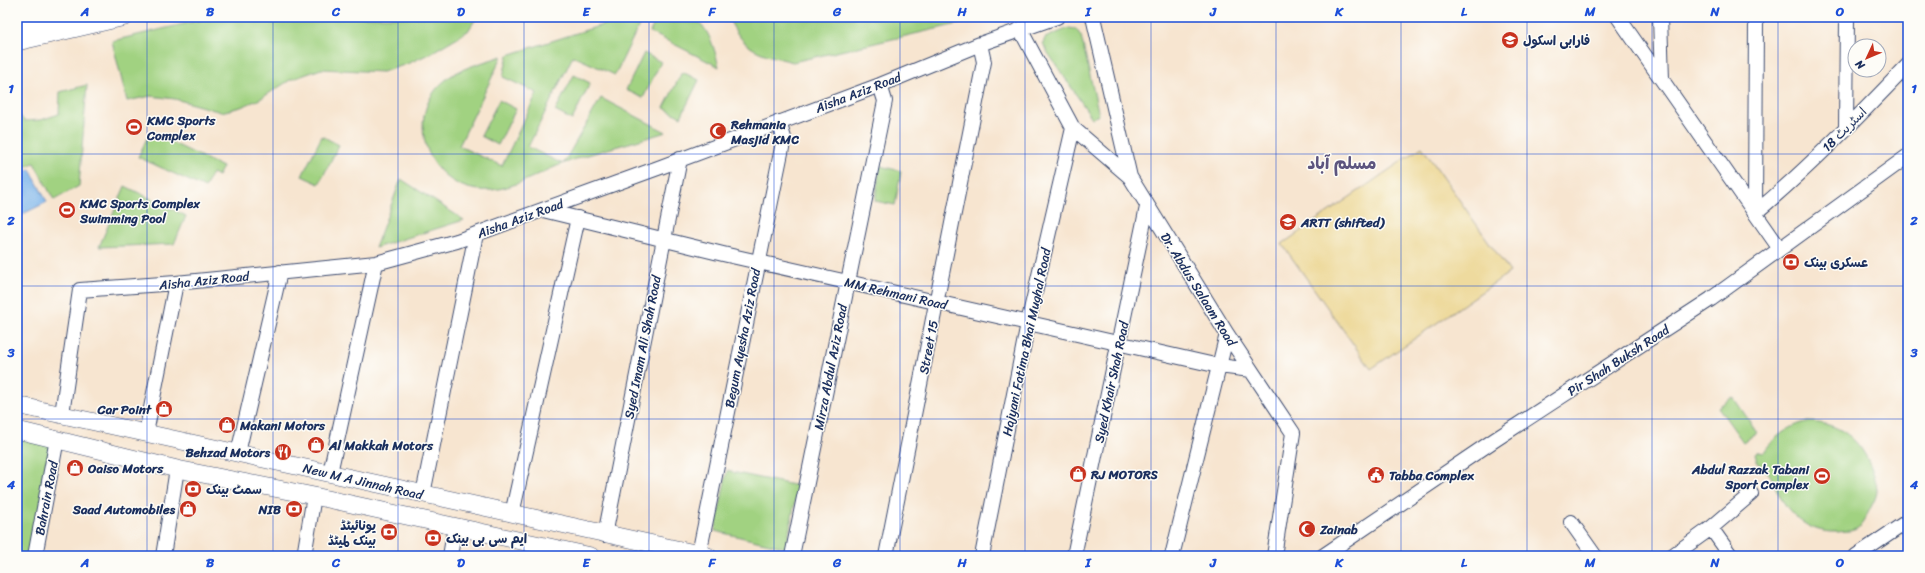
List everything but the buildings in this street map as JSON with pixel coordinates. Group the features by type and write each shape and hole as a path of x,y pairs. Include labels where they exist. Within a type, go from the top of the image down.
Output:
{"main road":[{"path":"17,29 66,17"},
{"path":"17,42 106,19 125,17"},
{"name":"New M A Jinnah Road","path":"17,405 704,555"},
{"name":"New M A Jinnah Road","path":"17,430 177,469 314,496 591,556"}],"street":[{"name":"Aisha Aziz Road","path":"62,414 80,290 176,283 376,263 457,241 680,160 880,84 980,44 1057,17"},
{"name":"Dr. Abdus Salaam Road","path":"1093,17 1130,177 1227,334 1293,433 1274,556"},
{"path":"1618,17 1756,212 1780,249"},
{"path":"1660,17 1662,80"},
{"path":"1756,17 1756,212"},
{"path":"1846,129 1847,17"},
{"path":"1020,29 1073,128 1130,177"},
{"name":"Street 15","path":"886,556 984,62 980,44"},
{"name":"اسٹریٹ 18","path":"1756,212 1779,193 1846,129 1908,65"},
{"name":"Mirza Abdul Aziz Road","path":"792,556 885,101 880,84"},
{"name":"Begum Ayesha Aziz Road","path":"704,555 758,262 784,138 779,122"},
{"name":"Hajyani Fatima Bhai Mughal Road","path":"982,556 1028,323 1073,128"},
{"name":"Pir Shah Buksh Road","path":"1323,556 1494,441 1711,299 1908,156"},
{"name":"Syed Imam Ali Shah Road","path":"605,534 680,160"},
{"name":"Syed Khair Shah Road","path":"1074,556 1148,207"},
{"name":"MM Rehmani Road","path":"543,210 758,262 1219,366 1251,370"},
{"path":"512,514 578,218"},
{"path":"423,494 476,234"},
{"path":"330,474 376,263"},
{"path":"238,453 280,272"},
{"path":"146,434 176,283"},
{"path":"1172,556 1227,334"},
{"name":"Bahrain Road","path":"35,556 57,439"},
{"path":"163,556 177,469"},
{"path":"1672,556 1711,528 1751,494"},
{"path":"304,556 314,496"},
{"path":"1856,556 1908,521"},
{"path":"1571,522 1595,556"},
{"path":"450,556 455,527"},
{"path":"1711,528 1731,556"}],"green space":[{"path":"685,16 696,20 701,24 710,38 719,67 650,32 657,17"},
{"path":"213,17 477,17 468,31 429,54 407,64 383,72 321,69 290,80 260,99 241,107 221,112 175,99 151,96 127,101 112,41"},
{"path":"627,17 643,17 615,75 573,56 528,147 563,164 522,182 501,189 479,190 461,185 446,176 434,163 427,148 423,131 424,114 431,97 442,83 455,73 470,66 502,56 459,146 502,166 537,93 503,77 508,55"},
{"path":"728,17 988,17 793,62 770,56 753,49 740,37"},
{"path":"1069,28 1076,29 1081,36 1099,115 1092,118 1046,50 1043,43 1045,38"},
{"path":"644,53 661,62 643,98 626,90"},
{"path":"682,72 699,80 681,117 664,108"},
{"path":"574,75 590,83 572,120 555,111"},
{"path":"87,85 79,186 54,200 34,163 17,170 17,111 24,121 41,120 59,114 60,92"},
{"path":"601,98 666,132 588,155 563,164"},
{"path":"499,100 516,109 498,145 481,136"},
{"path":"150,132 223,167 218,176 212,173 205,188 138,157"},
{"path":"322,136 339,145 319,184 302,176"},
{"path":"880,166 901,171 895,205 875,201"},
{"path":"401,179 464,220 375,248"},
{"path":"125,186 186,216 174,244 99,247"},
{"path":"1733,397 1757,432 1743,442 1718,407"},
{"name":"Abdul Razzak Tabani Sport Complex","path":"1805,422 1814,422 1838,428 1857,443 1870,464 1874,474 1877,493 1865,519 1856,529 1837,532 1825,531 1815,529 1805,524 1789,510 1771,477 1756,458 1755,454 1758,451 1764,452 1782,433"},
{"path":"17,430 57,439 35,556 17,556"},
{"path":"727,471 798,486 786,548 715,531"}],"sand":[{"path":"1422,147 1510,272 1371,369 1282,244"}],"water":[{"path":"30,169 47,202 17,217 17,175"}],"place":[{"name":"فارابی اسکول","path":"1510,40"},
{"name":"KMC Sports Complex","path":"134,127"},
{"name":"Rehmania Masjid KMC","path":"718,131"},
{"name":"KMC Sports Complex Swimming Pool","path":"67,210"},
{"name":"ARTT (shifted)","path":"1288,222"},
{"name":"عسکری بینک","path":"1791,262"},
{"name":"Car Point","path":"164,409"},
{"name":"Makani Motors","path":"227,425"},
{"name":"Al Makkah Motors","path":"316,445"},
{"name":"Behzad Motors","path":"283,452"},
{"name":"Oaiso Motors","path":"75,468"},
{"name":"RJ MOTORS","path":"1078,474"},
{"name":"Tabba Complex","path":"1376,475"},
{"name":"Abdul Razzak Tabani Sport Complex","path":"1822,476"},
{"name":"سمٹ بینک","path":"193,489"},
{"name":"Saad Automobiles","path":"188,509"},
{"name":"NIB","path":"294,509"},
{"name":"Zainab","path":"1307,529"},
{"name":"یونائیٹڈ بینک لمیٹڈ","path":"389,532"},
{"name":"ایم سی بی بینک","path":"433,538"}],"district":[{"name":"مسلم آباد","path":"1342,163"}]}
